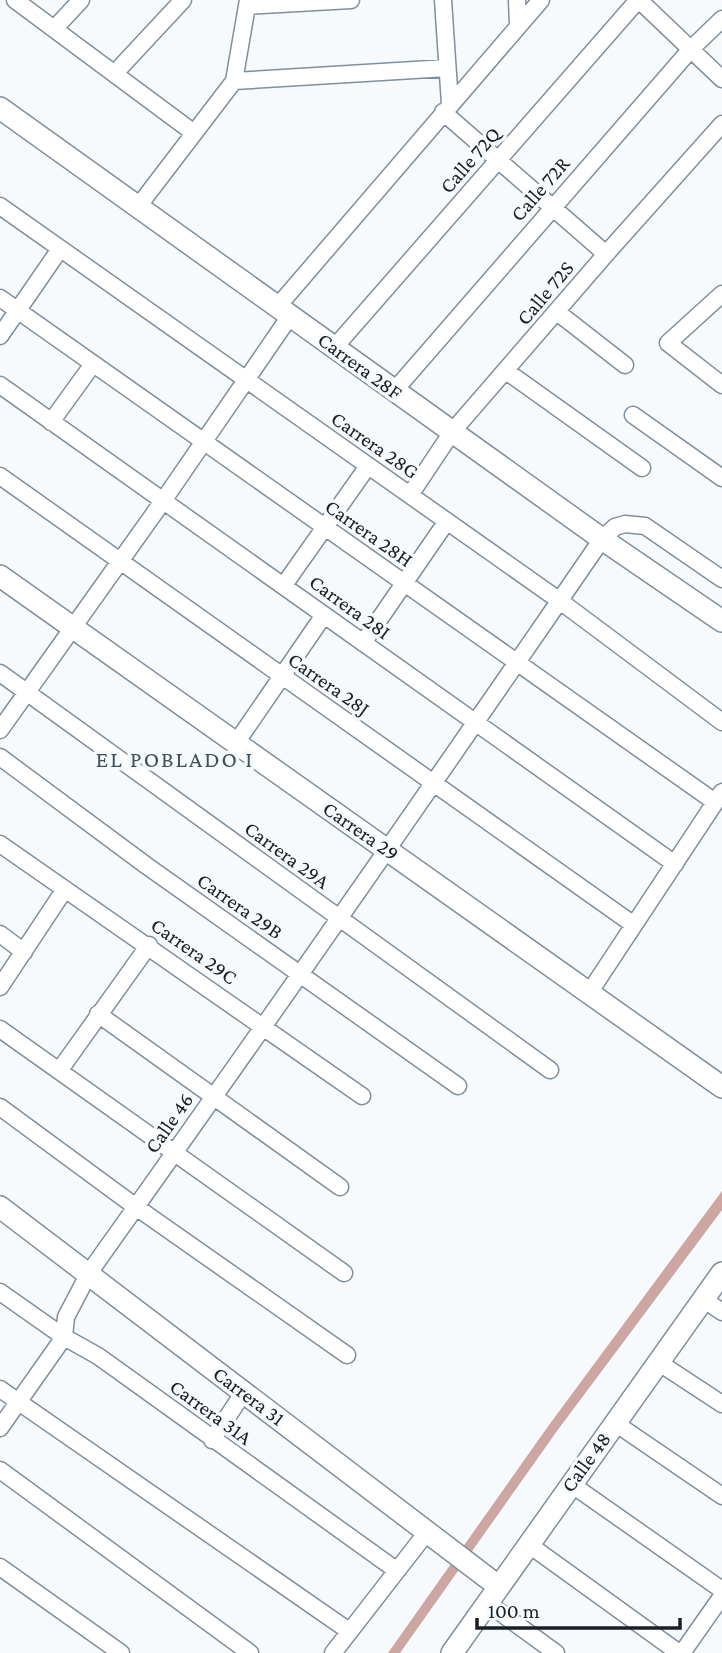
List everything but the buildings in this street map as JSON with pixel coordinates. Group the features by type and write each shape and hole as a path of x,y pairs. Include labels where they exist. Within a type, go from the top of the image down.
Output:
{"street":[{"path":"15,0 194,133"},
{"path":"55,28 81,0"},
{"path":"115,73 183,0"},
{"path":"136,208 234,81 247,3 351,0"},
{"path":"443,0 447,68 446,108 496,161 606,254"},
{"path":"517,0 518,26"},
{"path":"0,730 246,381 284,311 446,108 541,0"},
{"path":"639,0 722,79"},
{"name":"Calle 72Q","path":"334,348 639,0"},
{"name":"Calle 72R","path":"394,391 691,49 722,19"},
{"path":"234,81 447,68"},
{"name":"Carrera 28F","path":"0,108 136,208 602,539 722,621"},
{"name":"Calle 72S","path":"410,495 452,432 722,124"},
{"name":"Carrera 28G","path":"0,206 559,601 722,722"},
{"path":"0,336 60,249"},
{"path":"722,294 668,343 722,385"},
{"name":"Carrera 28H","path":"0,298 517,663 718,797"},
{"path":"557,312 625,365"},
{"path":"51,422 93,364"},
{"path":"506,371 642,468"},
{"name":"Carrera 28I","path":"0,386 285,585 675,864"},
{"path":"633,415 722,478"},
{"path":"285,585 368,466"},
{"name":"Carrera 28J","path":"0,476 634,925"},
{"path":"363,643 447,522"},
{"path":"602,539 615,527 625,524 645,526 722,579"},
{"name":"Calle 46","path":"0,1428 64,1337 66,1317 89,1273 388,851 602,539"},
{"name":"Carrera 29","path":"0,576 722,1087"},
{"path":"236,743 324,615"},
{"name":"Carrera 29A","path":"0,673 550,1070"},
{"name":"Carrera 29B","path":"0,757 147,866 458,1086"},
{"path":"589,993 718,797"},
{"name":"Carrera 29C","path":"0,844 149,945 362,1096"},
{"path":"0,987 65,889"},
{"path":"0,934 24,952"},
{"path":"59,1071 149,945"},
{"path":"99,1014 341,1187"},
{"path":"0,1029 344,1273"},
{"path":"0,1107 136,1207 347,1355"},
{"name":"Carrera 31","path":"0,1207 431,1535 489,1588"},
{"name":"Calle 48","path":"452,1653 489,1588 528,1544 722,1273"},
{"name":"Carrera 31A","path":"0,1292 64,1337 97,1356 396,1570"},
{"path":"703,1299 722,1312"},
{"path":"658,1362 722,1404"},
{"path":"0,1388 349,1631"},
{"path":"212,1440 244,1392"},
{"path":"615,1423 722,1496"},
{"path":"0,1470 250,1653"},
{"path":"571,1484 722,1590"},
{"path":"334,1653 396,1570 431,1535"},
{"path":"528,1544 680,1653 722,1596"},
{"path":"0,1567 121,1653"},
{"path":"489,1588 556,1653"}],"shaded area":[{"path":"722,1191 722,1210 557,1431 400,1653 388,1653 549,1425"}],"district":[{"name":"EL POBLADO I","path":"175,759"}]}
